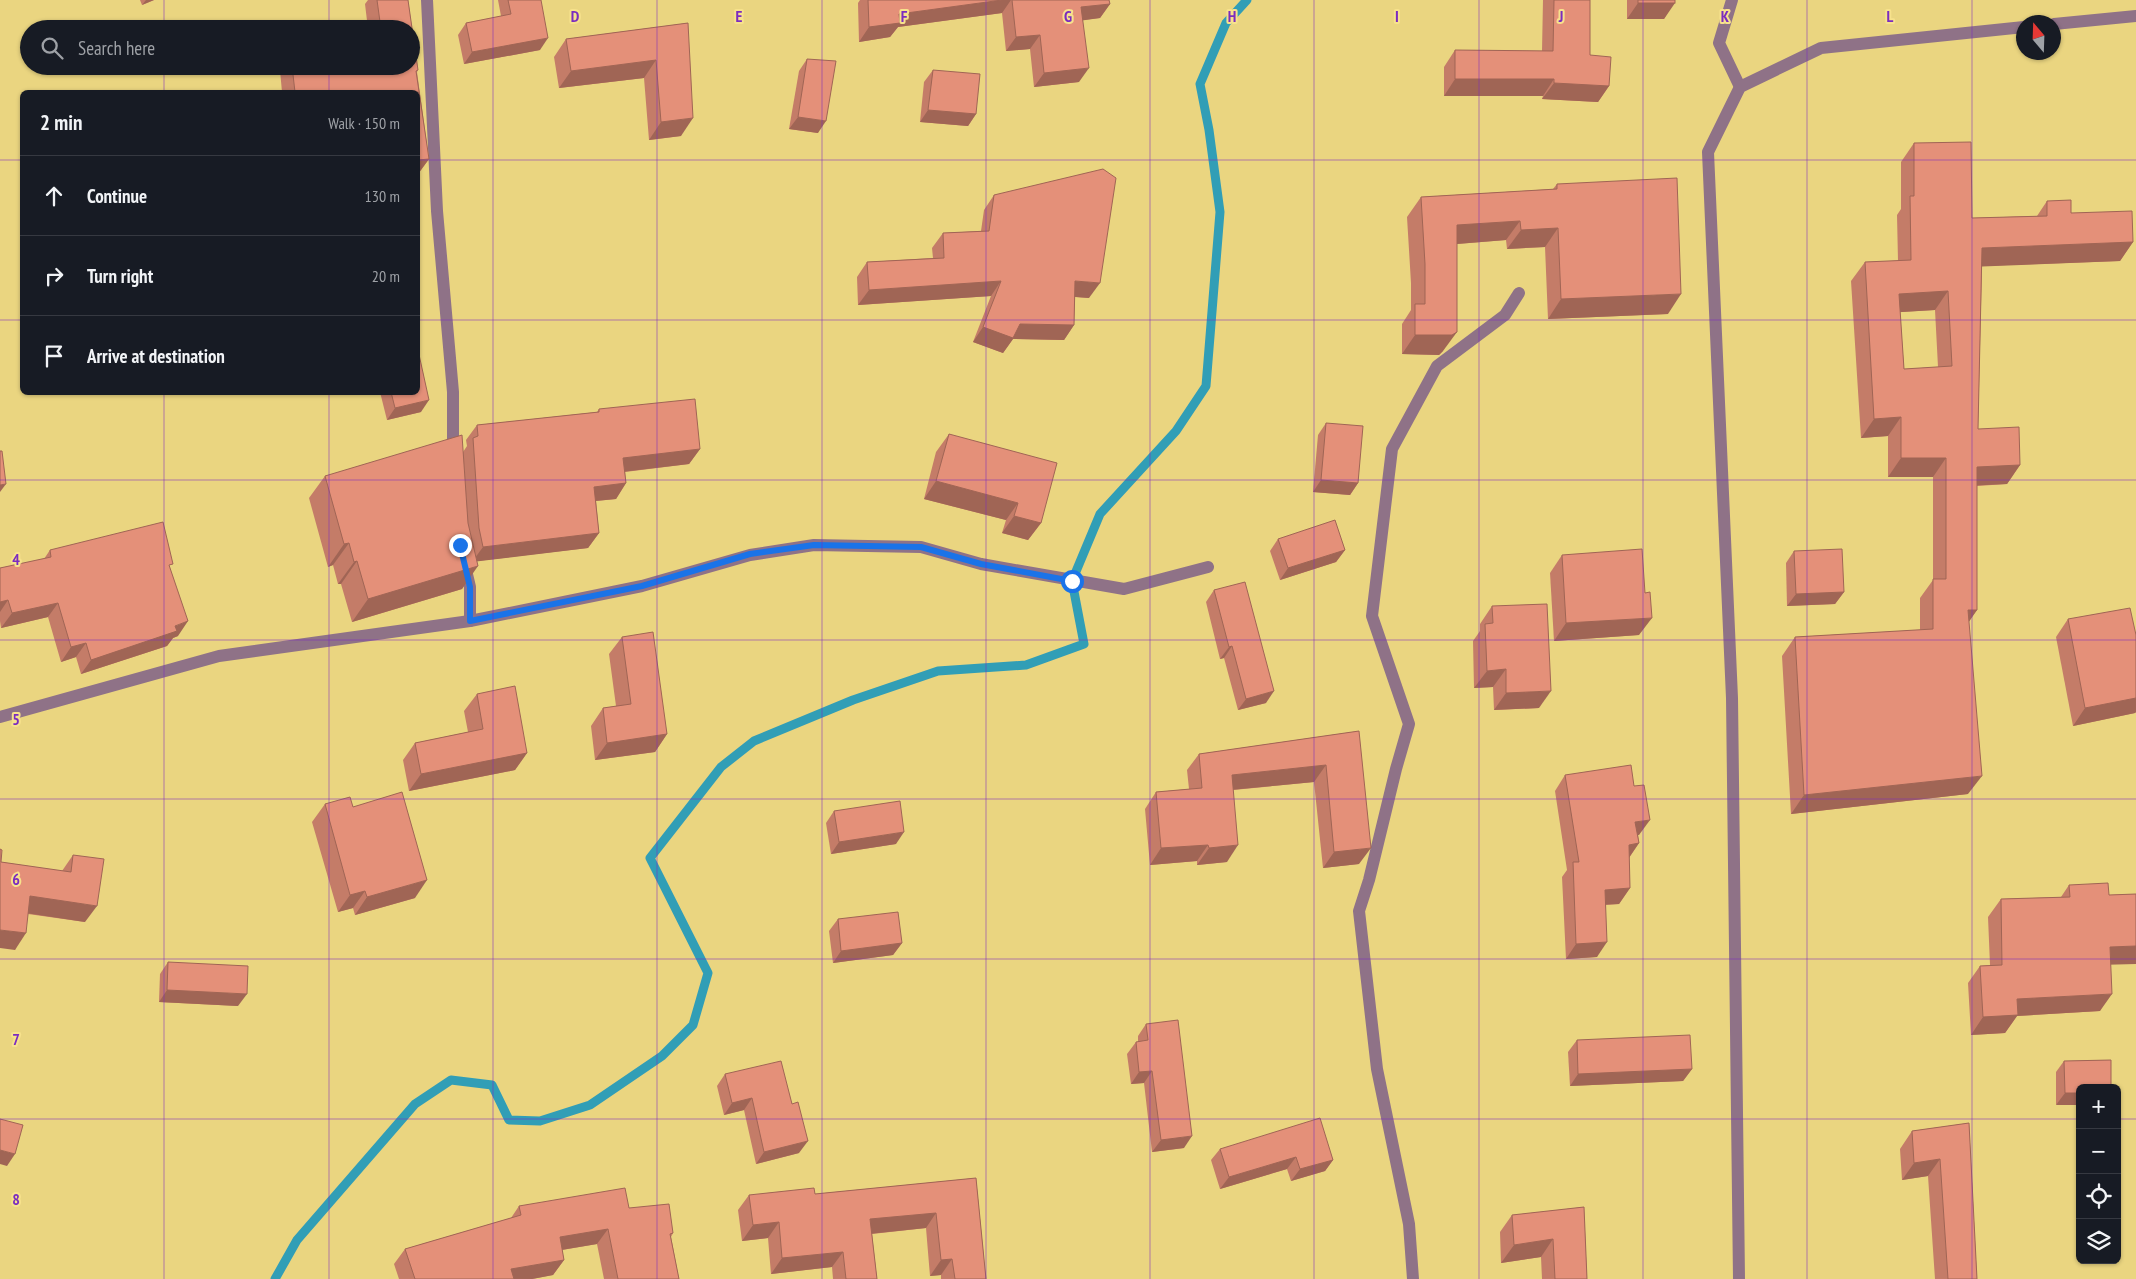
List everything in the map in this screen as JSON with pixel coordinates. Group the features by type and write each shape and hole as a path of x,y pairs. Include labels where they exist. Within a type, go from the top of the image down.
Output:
{"street":[{"path":"427,0 437,211 453,392 453,440 460,545 470,587 470,621"},
{"path":"1732,0 1719,43 1740,87"},
{"path":"2061,23 2136,16"},
{"path":"1739,1279 1732,698 1708,152 1740,87 1821,48 2016,28"},
{"path":"1413,1279 1409,1224 1378,1069 1359,911 1409,724 1372,616 1392,449 1437,366 1505,316 1519,293"},
{"path":"0,717 219,656 470,621 642,586 750,554 814,545 921,547 981,564 1124,589 1208,567"}],"building":[{"path":"377,0 408,0 411,20 380,20"},
{"path":"508,0 541,0 548,38 472,52 466,23 511,14"},
{"path":"868,0 1002,0 899,14 900,23 869,27"},
{"path":"1012,0 1109,0 1110,4 1081,7 1089,68 1044,73 1040,35 1016,37"},
{"path":"1554,0 1590,0 1590,55 1611,57 1609,86 1554,83 1554,79 1455,79 1455,50 1553,51"},
{"path":"1638,0 1675,0 1675,3 1638,3"},
{"path":"688,23 693,118 661,122 656,60 571,71 566,39"},
{"path":"807,59 836,61 826,121 798,117"},
{"path":"933,70 980,74 976,114 928,110"},
{"path":"293,75 417,75 419,90 295,90"},
{"path":"420,98 429,159 420,160"},
{"path":"1971,142 1972,218 2047,216 2047,201 2071,200 2071,213 2132,211 2133,242 1982,248 1978,429 2019,427 2020,465 1977,467 1977,610 1968,610 1982,776 1804,795 1795,637 1933,629 1933,579 1946,579 1946,458 1901,458 1901,417 1874,419 1865,262 1911,260 1910,196 1914,196 1914,143","holes":["1948,291 1952,366 1904,369 1899,294"]},
{"path":"1103,169 1116,178 1100,283 1075,281 1074,325 1020,324 1013,338 983,327 1001,281 869,290 867,262 944,258 943,233 989,231 994,195"},
{"path":"1677,178 1681,294 1561,299 1558,228 1521,230 1520,221 1457,225 1457,332 1452,335 1415,335 1415,304 1425,304 1421,197 1557,189 1557,184"},
{"path":"420,359 429,400 395,408 392,395 420,395"},
{"path":"695,399 700,449 623,458 626,483 594,487 599,533 483,547 479,528 473,438 478,436 477,425 599,412 599,409"},
{"path":"1326,423 1363,426 1358,483 1321,480"},
{"path":"949,434 1057,463 1041,523 1014,516 1018,503 936,481"},
{"path":"462,435 468,523 478,566 368,599 357,561 354,562 349,543 344,544 325,476"},
{"path":"0,451 2,451 6,484 0,485"},
{"path":"1335,520 1345,550 1288,568 1278,539"},
{"path":"163,522 173,564 169,565 188,621 175,626 177,631 91,660 86,643 71,647 58,603 12,613 8,600 0,602 0,568 51,557 50,550"},
{"path":"1642,549 1645,593 1650,592 1652,618 1566,623 1562,555"},
{"path":"1842,549 1844,592 1796,594 1794,551"},
{"path":"1245,582 1274,691 1246,699 1232,646 1229,647 1214,590"},
{"path":"1547,604 1551,691 1506,693 1506,669 1487,671 1485,624 1493,623 1492,606"},
{"path":"2130,608 2136,635 2136,698 2085,708 2068,619"},
{"path":"653,632 667,734 607,743 603,708 631,704 622,637"},
{"path":"515,686 527,753 421,774 415,743 483,729 477,694"},
{"path":"1359,731 1371,848 1334,852 1326,765 1232,775 1238,845 1209,848 1208,845 1161,848 1156,792 1202,788 1199,754"},
{"path":"1631,765 1634,786 1644,785 1650,820 1635,822 1639,843 1629,845 1630,888 1605,890 1607,942 1576,944 1573,862 1579,862 1565,775"},
{"path":"402,792 427,880 367,897 365,891 350,895 325,804 350,797 353,807"},
{"path":"900,801 904,832 839,842 834,811"},
{"path":"0,849 2,850 1,862 71,872 73,855 104,859 97,906 30,896 26,933 0,930"},
{"path":"2108,883 2109,895 2136,894 2136,946 2110,947 2112,994 2017,999 2018,1015 1983,1017 1980,966 2002,965 2001,899 2070,897 2069,885"},
{"path":"898,912 902,943 841,951 838,919"},
{"path":"168,962 248,966 247,994 167,990"},
{"path":"1178,1020 1192,1136 1161,1140 1152,1071 1139,1072 1136,1042 1148,1040 1146,1024"},
{"path":"1690,1035 1692,1069 1578,1074 1577,1040"},
{"path":"2111,1060 2111,1084 2076,1084 2076,1093 2065,1093 2064,1061"},
{"path":"781,1061 792,1104 798,1102 808,1141 764,1152 752,1098 732,1103 725,1074"},
{"path":"1320,1118 1333,1160 1300,1169 1296,1157 1229,1177 1220,1149"},
{"path":"0,1119 23,1125 15,1154 0,1150"},
{"path":"1969,1123 1977,1279 1948,1279 1940,1159 1914,1163 1912,1131"},
{"path":"976,1178 986,1279 955,1279 952,1259 941,1260 936,1213 870,1219 877,1279 846,1279 843,1252 782,1258 779,1222 753,1225 749,1195 814,1188 815,1194"},
{"path":"625,1188 629,1208 669,1204 673,1233 670,1234 679,1279 618,1279 608,1229 560,1237 564,1260 511,1269 514,1279 415,1279 405,1249 521,1215 519,1206"},
{"path":"1584,1207 1587,1279 1555,1279 1553,1239 1514,1245 1512,1215"}],"waterway":[{"path":"275,1279 297,1240 415,1104 451,1080 492,1085 509,1120 540,1121 590,1105 662,1056 693,1025 708,973 650,858 721,767 754,741 853,700 938,671 1026,665 1084,644 1072,581 1100,514 1176,431 1206,386 1220,212 1209,130 1200,84 1226,23 1247,0"}],"route":[{"path":"460,545 470,587 470,621 642,586 750,554 814,545 921,547 981,564 1072,581"}]}
